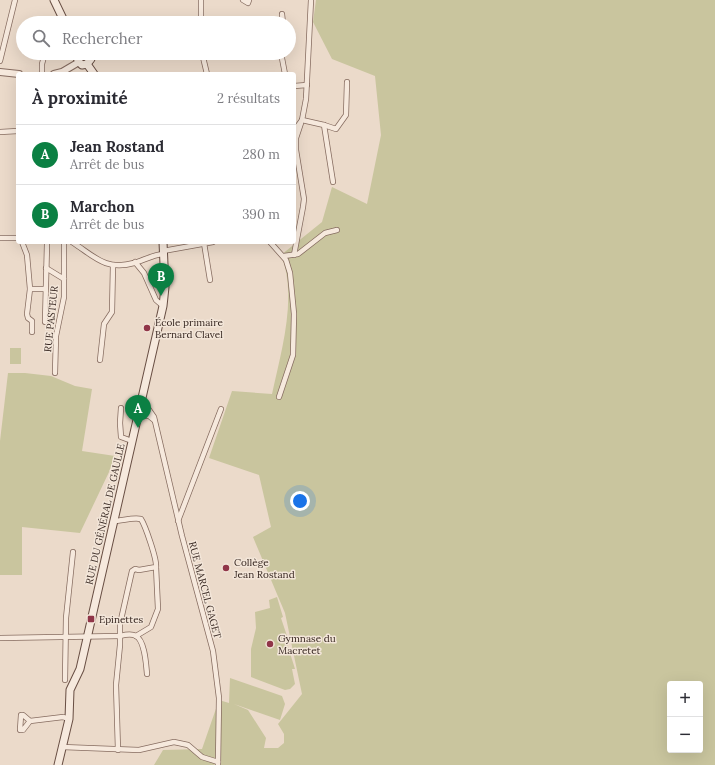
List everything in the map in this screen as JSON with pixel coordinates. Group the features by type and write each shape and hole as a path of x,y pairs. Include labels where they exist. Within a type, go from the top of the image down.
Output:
{"main road":[{"path":"54,0 62,16"},
{"path":"87,64 89,60"},
{"path":"78,62 82,65 87,64"},
{"path":"87,64 93,72"},
{"name":"RUE DU GÉNÉRAL DE GAULLE","path":"58,765 69,719 70,690 80,669 163,306 165,293 163,244"}],"street":[{"path":"0,61 15,0"},
{"path":"201,0 201,16"},
{"path":"243,0 248,2 249,0"},
{"path":"294,255 304,198 296,150 296,138 301,121 307,85 311,0"},
{"path":"42,72 43,60"},
{"path":"204,60 207,72"},
{"path":"282,60 285,72"},
{"path":"62,72 78,62"},
{"path":"0,72 16,74"},
{"path":"301,121 324,125 336,129 346,115 347,82"},
{"path":"296,86 307,85"},
{"path":"296,128 301,121"},
{"path":"324,125 333,182"},
{"path":"0,132 16,131"},
{"path":"284,256 294,255 305,249 325,233 337,230"},
{"path":"0,238 16,238"},
{"path":"23,244 27,255 30,289 27,314 28,318 32,321 32,332"},
{"path":"45,322 47,244"},
{"name":"RUE PASTEUR","path":"56,373 56,336 64,297 64,244"},
{"path":"75,244 102,263 112,265 136,262 163,252 199,244"},
{"path":"204,244 210,280"},
{"path":"272,244 286,260 293,292 293,355 279,397"},
{"path":"136,262 147,279 156,300 163,306"},
{"path":"100,360 104,324 112,312 112,265"},
{"path":"46,268 64,279"},
{"path":"30,289 45,289"},
{"name":"RUE MARCEL GAGET","path":"141,402 151,411 155,422 178,521 213,651 219,698 218,764"},
{"path":"121,408 121,437 132,441"},
{"path":"178,521 221,409"},
{"path":"138,415 149,416 155,422"},
{"path":"113,521 137,518 141,519 155,556 158,609 151,627 136,636"},
{"path":"65,680 67,597 73,552"},
{"path":"118,750 116,685 120,645 120,624 132,571 135,569 139,570 156,567"},
{"path":"0,638 120,636 131,634 136,636 144,650 147,674"},
{"path":"30,721 63,718 69,719"},
{"path":"62,747 139,750 174,742 188,745 202,757 218,764"}],"shaded area":[{"path":"316,0 715,0 715,765 154,765 163,750 202,749 219,700 229,703 230,678 282,696 285,704 280,720 234,704 248,710 266,738 264,748 278,748 284,743 284,734 278,724 302,694 285,613 253,537 271,527 259,475 209,458 232,391 272,394 283,342 288,306 286,271 281,255 322,222 332,187 367,204 381,135 375,76 332,59 313,22"},
{"path":"10,348 21,348 21,364 10,364"},
{"path":"8,373 51,376 75,386 92,389 82,451 115,456 80,533 22,527 22,575 0,575 0,441"},
{"name":"Gymnase du Macretet","path":"277,597 283,617 281,618 288,639 286,640 295,669 292,669 295,684 290,689 285,690 251,677 251,649 256,628 255,612 270,608 269,600"}],"place":[{"name":"Marchon","path":"161,296"},
{"name":"École primaire Bernard Clavel","path":"147,328"},
{"name":"Jean Rostand","path":"138,428"},
{"name":"Collège Jean Rostand","path":"226,568"},
{"name":"Epinettes","path":"91,619"},
{"name":"Gymnase du Macretet","path":"270,644"}]}
